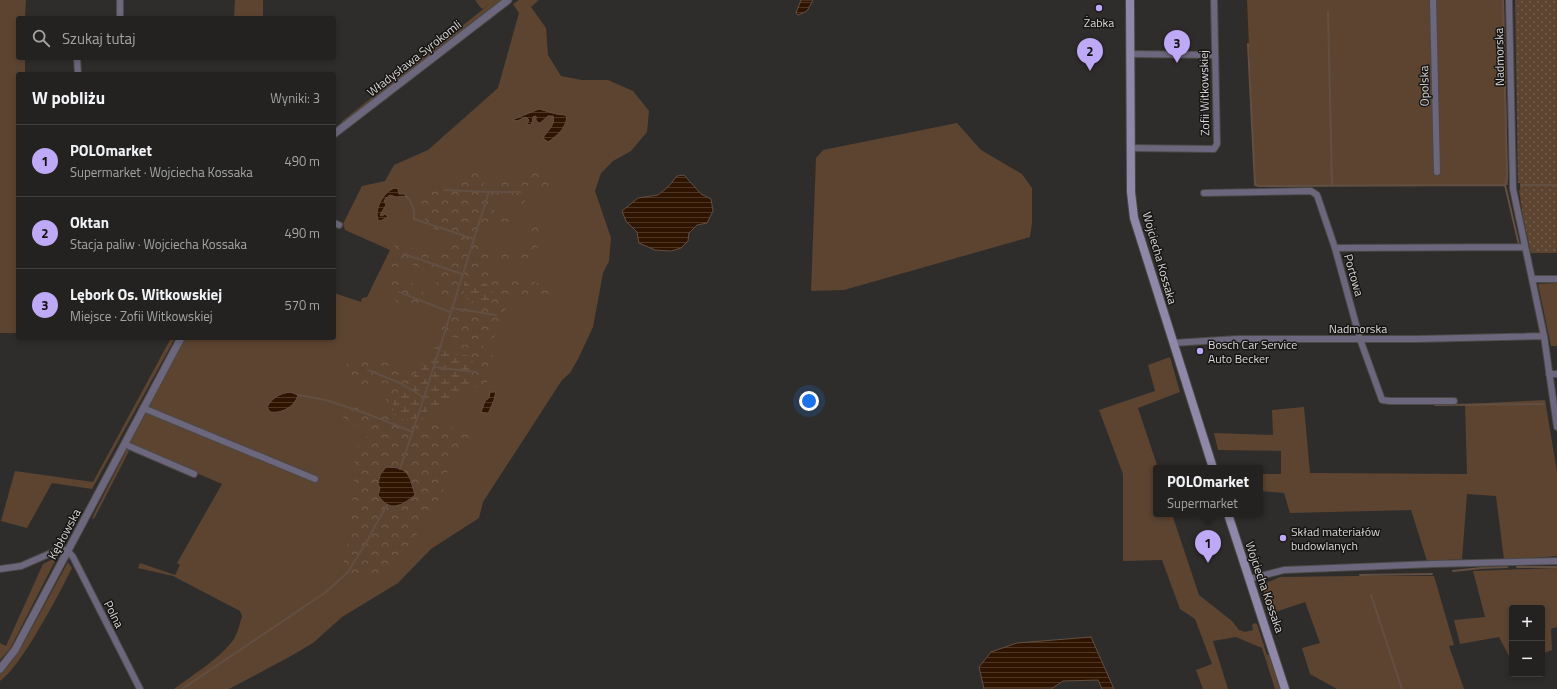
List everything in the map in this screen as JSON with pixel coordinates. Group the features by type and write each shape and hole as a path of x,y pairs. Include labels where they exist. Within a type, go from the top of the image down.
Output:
{"main road":[{"name":"Wojciecha Kossaka","path":"1130,0 1130,148 1131,192 1134,218 1212,465"},
{"name":"Wojciecha Kossaka","path":"1229,517 1285,689"}],"street":[{"path":"120,0 120,16"},
{"name":"Władysława Syrokomli","path":"336,132 508,0"},
{"name":"Zofii Witkowskiej","path":"1130,148 1214,149 1217,144 1214,0"},
{"name":"Opolska","path":"1433,0 1437,172"},
{"name":"Nadmorska","path":"1509,0 1513,190 1544,336 1548,374 1557,427"},
{"path":"1130,54 1214,55"},
{"path":"77,60 78,72"},
{"name":"Portowa","path":"1204,193 1311,191 1317,195 1335,248 1360,339 1382,400 1454,401"},
{"path":"1335,248 1525,247"},
{"path":"1532,279 1557,279"},
{"name":"Nadmorska","path":"1173,343 1237,339 1360,339 1544,336"},
{"name":"Kębłowska","path":"0,669 15,650 180,340"},
{"path":"1548,374 1557,374"},
{"path":"144,408 315,480"},
{"path":"129,446 194,474"},
{"path":"0,569 21,566 58,550 67,550"},
{"name":"Polna","path":"67,550 140,689"},
{"path":"1249,579 1284,570 1439,563 1557,561"}],"green space":[{"path":"0,0 26,0 25,16 16,16 16,60 25,60 25,72 16,72 16,333 0,333"},
{"path":"235,0 263,0 263,16 234,16"},
{"path":"475,0 502,0 345,122 341,122 491,3 483,9"},
{"path":"519,0 539,0 531,7 546,28 548,55 561,76 582,80 608,80 633,91 649,111 647,132 631,151 613,161 601,173 595,191 611,238 609,261 603,273 593,327 578,359 570,373 562,380 483,502 479,518 431,549 398,583 342,617 313,643 291,656 229,689 174,689 224,651 235,637 242,616 240,611 173,576 138,568 140,563 175,575 180,565 177,563 222,484 129,444 184,340 336,340 336,294 361,302 362,298 367,297 390,250 345,230 343,224 362,186 385,181 394,165 428,150 498,88 519,13 513,4"},
{"path":"1247,0 1504,0 1508,185 1255,185"},
{"path":"1515,0 1557,0 1557,253 1531,253 1523,217 1519,190 1520,183 1518,183"},
{"path":"957,123 981,150 1022,174 1032,188 1032,223 1030,237 844,290 811,291 816,158 823,150"},
{"path":"532,170 543,172 550,181 547,189 537,189 531,193 523,205 514,210 512,209 512,204 506,200 499,200 493,212 494,216 514,221 515,224 512,229 491,224 485,229 478,245 485,254 494,253 520,255 528,245 531,227 541,224 547,227 534,255 532,265 495,259 489,265 493,275 539,283 553,289 555,296 526,295 514,299 504,312 507,317 498,332 492,339 482,342 451,336 439,328 441,319 445,314 456,314 464,310 461,296 454,292 443,296 436,287 437,278 423,269 407,262 398,265 396,274 417,286 425,294 419,308 410,311 396,301 391,295 389,287 391,272 388,264 389,259 395,260 393,251 395,245 406,246 424,252 445,254 453,240 445,233 430,227 420,211 422,200 439,186 456,186 472,171 480,171 483,177 484,186 489,189 495,187 505,179 521,178"},
{"path":"472,279 483,282 492,288 493,298 489,303 478,303 469,300 466,297 464,293 465,281"},
{"path":"1557,283 1557,346 1551,346 1538,284"},
{"path":"436,339 448,339 461,345 483,346 491,351 494,359 493,366 489,371 487,383 484,386 464,386 443,404 431,409 423,418 422,423 464,430 471,434 470,441 465,446 450,455 446,463 448,478 441,496 410,545 381,573 368,576 355,583 349,580 343,565 351,527 355,459 358,444 367,438 369,434 365,428 357,425 348,428 345,425 343,419 344,406 348,402 354,403 375,413 382,407 390,384 356,384 351,380 348,374 346,364 353,361 362,361 367,357 373,358 387,363 402,377 405,377 410,373"},
{"path":"170,340 174,340 92,489 52,483 27,528 1,521 15,471 93,482"},
{"path":"438,344 446,344 457,355 467,355 473,360 470,374 481,385 477,387 464,386 438,407 428,410 423,416 412,420 402,419 393,414 393,405 396,394 406,386"},
{"path":"1170,357 1180,392 1138,408 1157,465 1153,465 1153,517 1173,517 1199,595 1232,621 1239,630 1245,632 1253,630 1252,625 1254,623 1257,624 1267,655 1269,655 1282,689 1275,689 1262,648 1236,637 1213,641 1228,689 1203,689 1196,670 1212,664 1195,619 1180,609 1162,560 1123,561 1123,474 1099,410 1155,391 1148,365"},
{"path":"1545,400 1557,472 1557,556 1504,560 1496,496 1467,494 1462,559 1427,561 1411,510 1290,513 1284,493 1263,491 1263,474 1281,474 1281,451 1218,450 1214,433 1273,435 1272,410 1304,407 1310,473 1467,474 1465,404"},
{"path":"127,449 129,451 94,519 92,518"},
{"path":"57,557 10,649 0,660 0,643 6,646 43,564"},
{"path":"68,562 72,568 43,622 18,662 0,681 0,673 9,665 22,646"},
{"path":"1557,568 1557,627 1551,629 1552,650 1545,653 1545,605 1509,605 1509,656 1499,637 1460,644 1454,620 1485,617 1473,571"},
{"path":"1434,576 1454,645 1449,646 1464,689 1337,689 1310,674 1302,648 1320,643 1305,602 1269,614 1264,598 1264,584 1280,577"}],"shaded area":[{"path":"801,0 813,0 807,11 798,15 796,13"},
{"path":"539,109 565,115 567,117 565,125 555,137 548,142 543,138 552,125 554,119 553,116 548,116 539,124 536,120 536,116 533,117 530,125 527,124 529,120 526,117 517,121 512,120"},
{"path":"684,175 701,194 711,199 713,211 707,223 697,225 689,233 688,241 681,248 671,251 655,250 639,243 637,232 626,221 622,211 638,198 658,195 668,187 677,176"},
{"path":"395,188 398,189 399,194 405,194 406,196 396,197 390,195 386,198 384,201 386,205 380,215 382,216 385,214 388,217 380,221 378,220 377,211 381,201 387,193"},
{"path":"496,391 488,414 481,412 485,401 489,398 490,392"},
{"path":"290,392 298,395 291,406 283,411 270,412 267,407 274,398"},
{"path":"386,467 394,467 404,471 411,482 415,495 400,505 391,506 382,501 378,495 380,488 378,484 380,475"},
{"path":"1091,637 1114,689 1102,689 1098,680 1063,681 1051,689 984,689 979,667 991,652 1017,643"}],"waterway":[{"path":"1503,0 1507,178 1505,185 1519,245"},
{"path":"1328,12 1332,185"},
{"path":"1248,44 1255,185 1505,185"},
{"path":"1521,185 1557,185"},
{"path":"400,469 489,192 444,190"},
{"path":"489,192 521,192"},
{"path":"406,196 413,206 414,219 474,239"},
{"path":"404,254 462,274"},
{"path":"399,292 450,312"},
{"path":"451,308 496,315"},
{"path":"434,367 476,372"},
{"path":"368,370 400,383 425,398"},
{"path":"298,395 326,400 365,413 413,432"},
{"path":"1435,405 1544,404"},
{"path":"182,689 326,592 348,572 387,505"},
{"path":"1453,571 1507,567"},
{"path":"1517,567 1557,567"},
{"path":"1360,575 1432,574"},
{"path":"1371,595 1402,689"}],"place":[{"name":"Żabka","path":"1099,8"},
{"name":"Lębork Os. Witkowskiej","path":"1177,63"},
{"name":"Oktan","path":"1090,71"},
{"name":"Bosch Car Service Auto Becker","path":"1200,351"},
{"name":"Skład materiałów budowlanych","path":"1283,538"},
{"name":"POLOmarket","path":"1208,563"}]}
